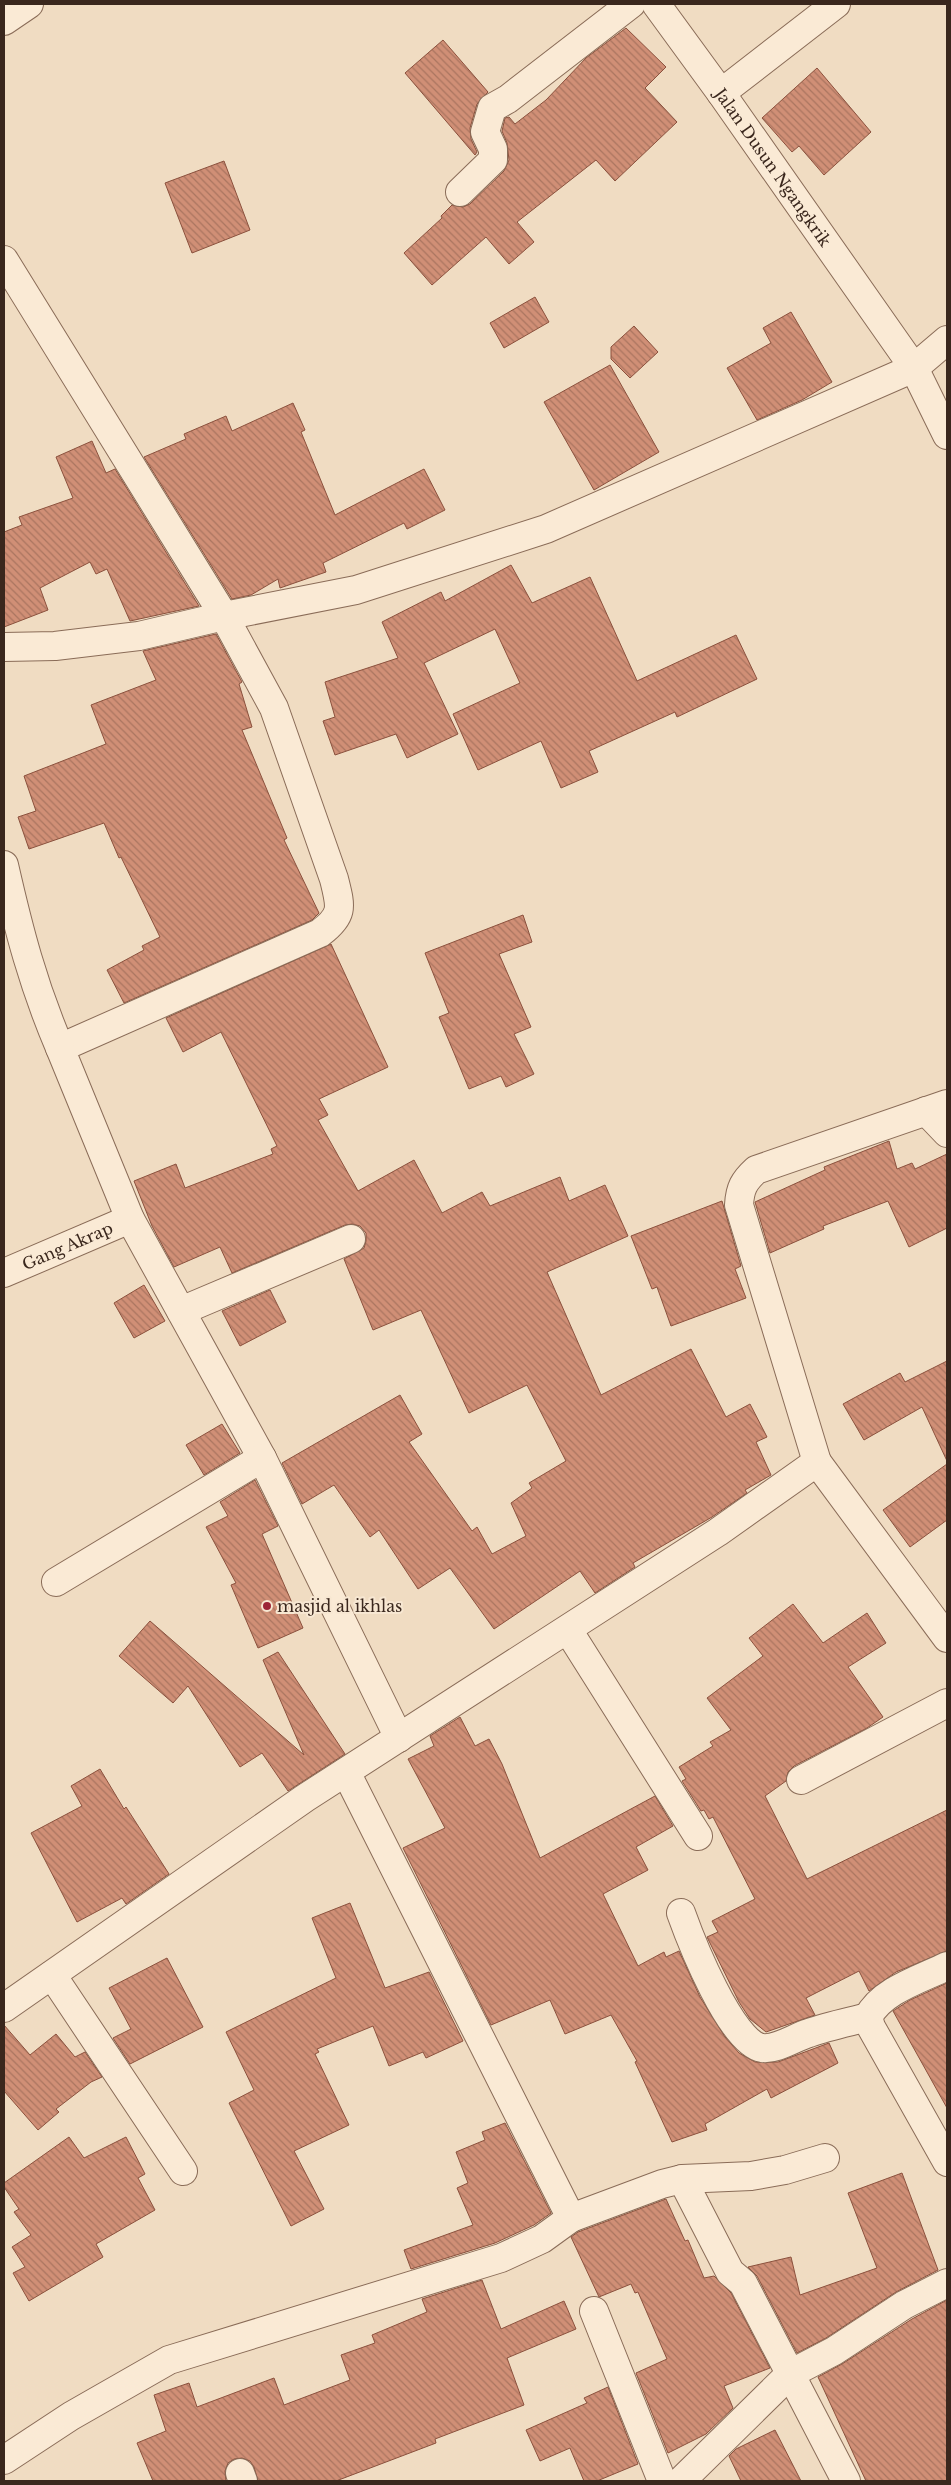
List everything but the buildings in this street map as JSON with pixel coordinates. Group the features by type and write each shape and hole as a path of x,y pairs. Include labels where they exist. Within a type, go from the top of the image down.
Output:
{"street":[{"path":"4,21 30,4"},
{"path":"460,192 493,160 493,148 485,132 492,108 508,98 631,4"},
{"name":"Jalan Dusun Ngangkrik","path":"656,4 721,93 914,368 947,435"},
{"path":"721,93 836,4"},
{"path":"4,260 224,616 274,708 340,901 339,912 334,922 320,933 60,1048"},
{"path":"4,647 55,646 139,636 224,616 356,590 546,529 914,368 947,340"},
{"path":"4,865 21,943 40,1001 130,1219 262,1458 399,1738"},
{"path":"947,1133 937,1108 756,1170 745,1181 740,1190 739,1205 817,1462 947,1638"},
{"name":"Gang Akrap","path":"4,1273 130,1219"},
{"path":"181,1311 351,1239"},
{"path":"56,1582 262,1458"},
{"path":"4,2008 305,1798 718,1532 817,1462"},
{"path":"568,1630 698,1836"},
{"path":"801,1780 947,1703"},
{"path":"346,1772 571,2218"},
{"path":"681,1913 696,1955 736,2028 751,2044 763,2048 778,2045 808,2033 868,2017"},
{"path":"947,1966 885,1997 874,2006 868,2017 871,2027 947,2162"},
{"path":"52,1975 182,2171"},
{"path":"4,2460 71,2416 169,2360 501,2258 542,2238 571,2218 662,2184 682,2180 751,2176 785,2170 825,2158"},
{"path":"682,2180 730,2272 743,2284 846,2481"},
{"path":"681,2481 790,2374 834,2351 904,2305 947,2283"},
{"path":"594,2311 662,2481"}],"place":[{"name":"masjid al ikhlas","path":"267,1606"}]}
